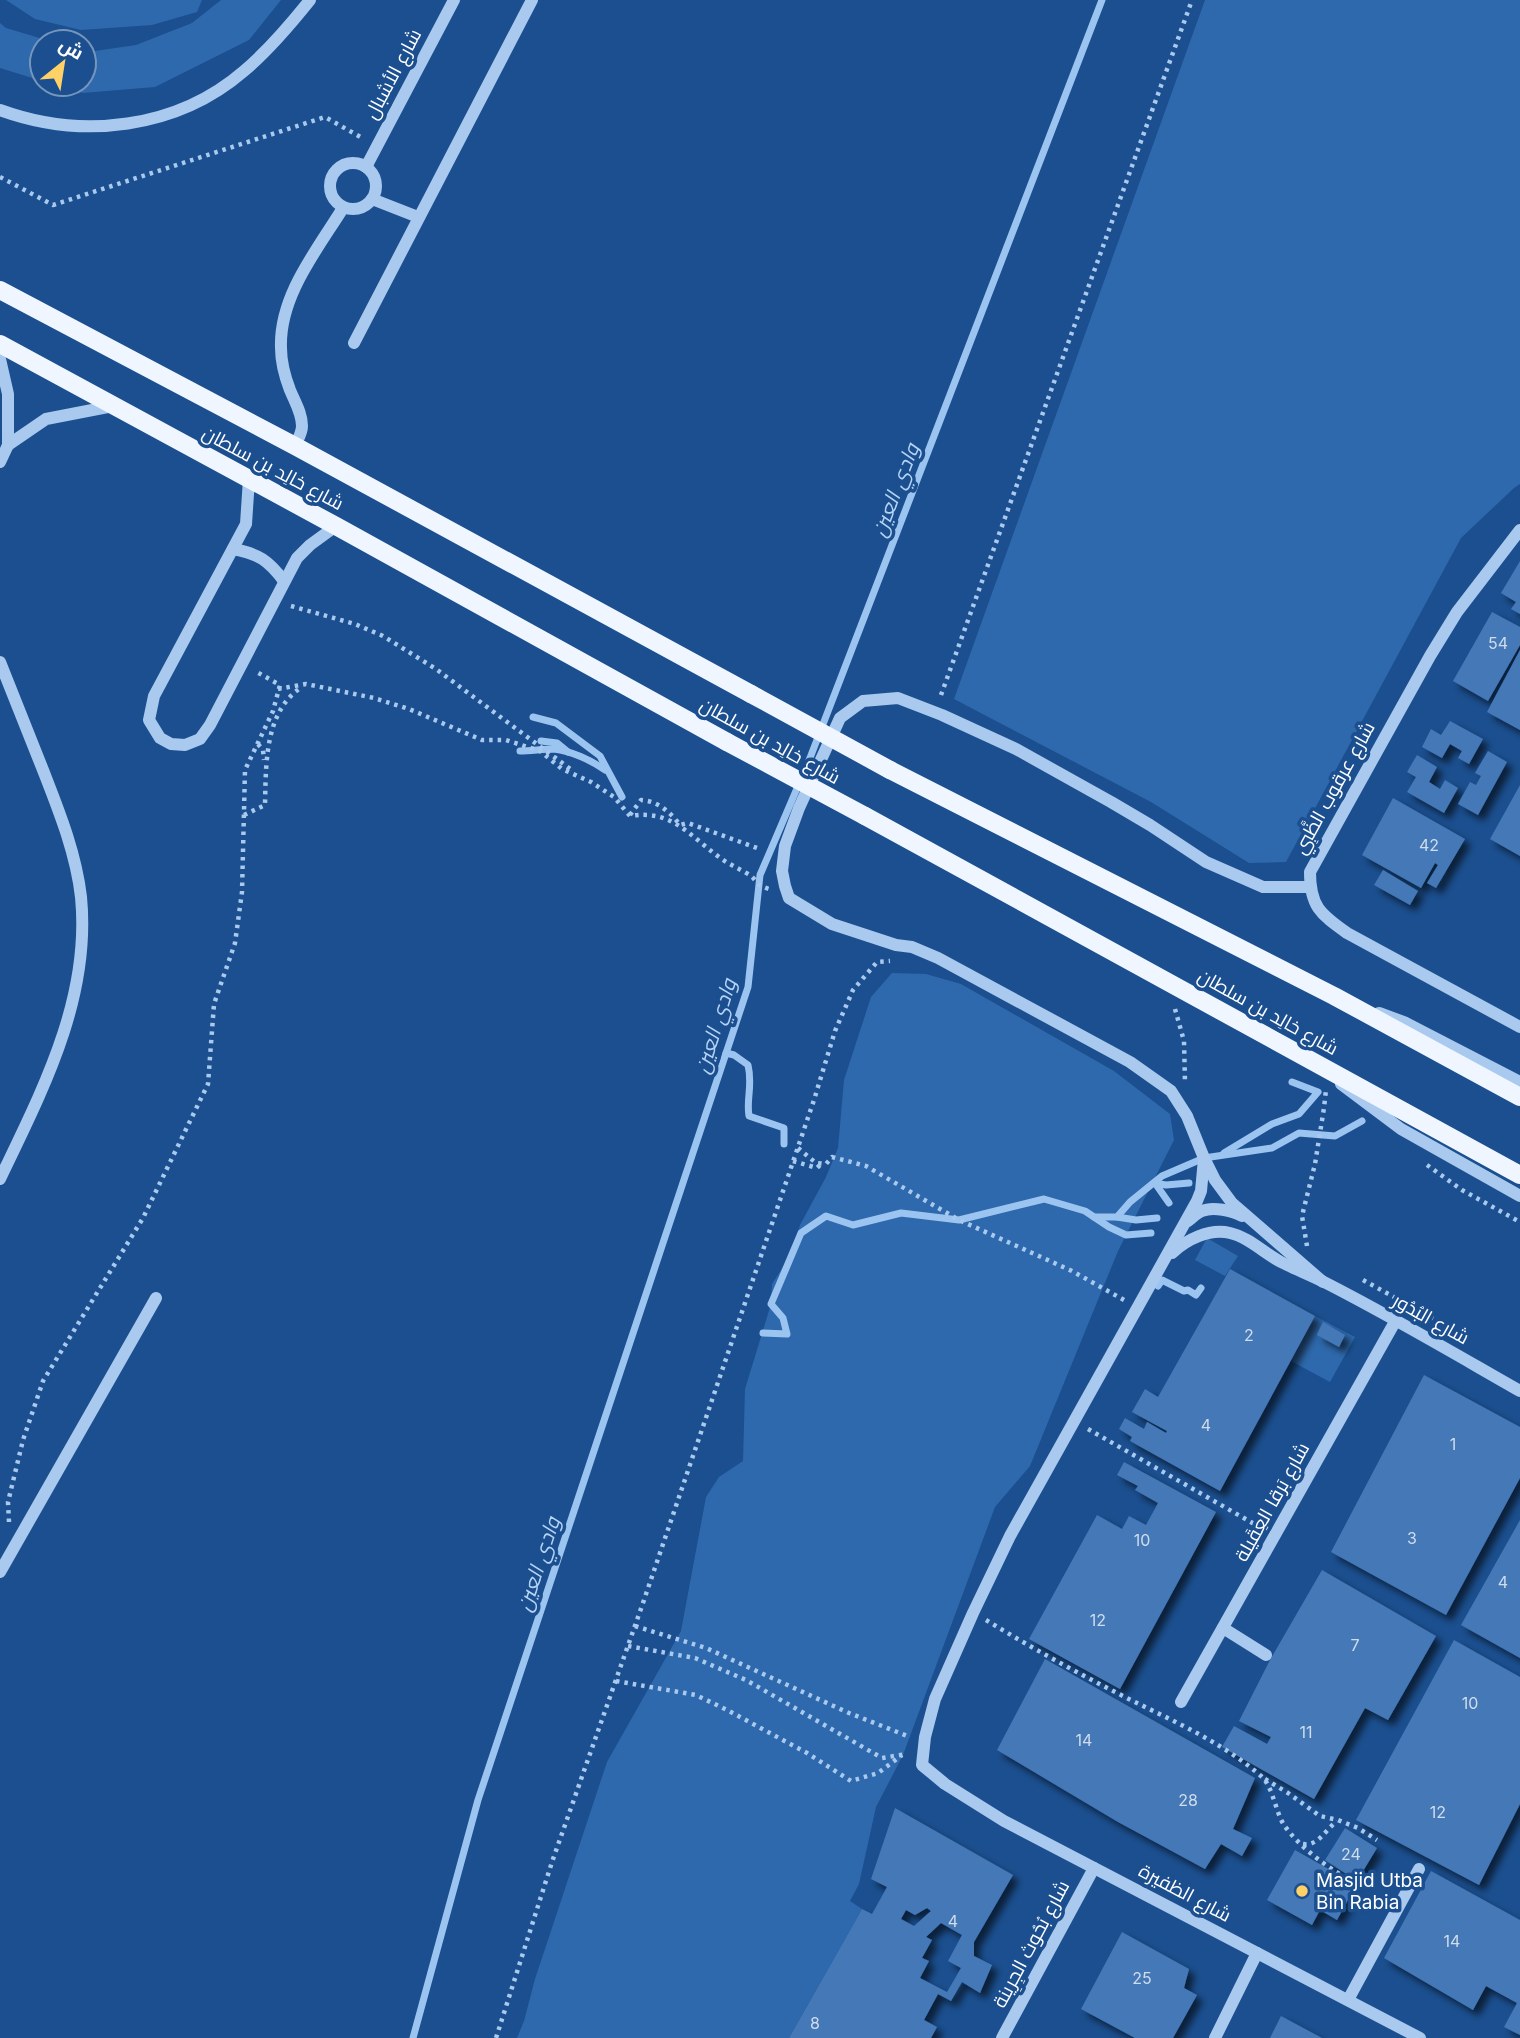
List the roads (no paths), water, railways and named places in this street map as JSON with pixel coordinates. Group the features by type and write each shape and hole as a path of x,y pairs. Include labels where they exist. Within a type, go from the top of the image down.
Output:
{"main road":[{"name":"شارع خالِد بن سلطان","path":"0,290 295,446 890,770 1334,996 1520,1097"},
{"name":"شارع خالِد بن سلطان","path":"0,344 1520,1175"}],"street":[{"path":"0,110 36,121 95,127 150,120 177,111 212,94 245,71 310,0"},
{"name":"شارع الأشبال","path":"366,167 454,0"},
{"path":"354,343 532,0"},
{"path":"353,163 372,172 376,185 372,199 356,209 343,208 332,198 329,185 339,166 353,163"},
{"path":"372,199 418,217"},
{"path":"295,446 301,432 302,419 285,377 282,362 283,318 293,291 343,208"},
{"path":"0,359 8,394 8,445 0,462"},
{"path":"8,445 46,419 113,406"},
{"path":"249,479 246,524 154,696 149,720 160,738 171,744 185,745 200,739 210,725 297,558 337,526"},
{"name":"شارع عرقوب الظَّبِي","path":"1310,887 1310,872 1430,656 1457,612 1520,530"},
{"path":"233,549 254,553 271,565 284,581"},
{"path":"0,662 59,811 72,851 81,898 80,960 69,1016 47,1082 0,1179"},
{"path":"1323,1282 1232,1203 1215,1180 1187,1116 1171,1091 1130,1062 938,958 912,947 896,945 832,924 789,898 782,871 785,846 799,808 840,718 863,701 898,698 942,715 1016,749 1150,825 1206,862 1263,887 1310,887 1314,905 1325,918 1347,933 1520,1027"},
{"path":"1334,996 1406,1023 1520,1082"},
{"path":"1298,1053 1401,1129 1520,1196"},
{"path":"1165,1259 1201,1191 1204,1158"},
{"path":"1185,1223 1203,1210 1215,1209 1237,1213 1252,1221"},
{"path":"1165,1259 1192,1239 1216,1232 1230,1233 1323,1282"},
{"name":"شارع الظفيرة","path":"1165,1259 1010,1536 973,1613 935,1699 925,1738 922,1765 945,1784 1004,1821 1420,2038"},
{"name":"شارع البُدُور","path":"1323,1282 1520,1391"},
{"path":"0,1572 156,1298"},
{"name":"شارع بَرقا العِقَيلة","path":"1181,1702 1396,1320"},
{"path":"1223,1628 1266,1655"},
{"name":"شارع بُحُوث الجِرِينة","path":"1002,2038 1094,1868"},
{"path":"1348,2000 1419,1869"},
{"path":"1215,2038 1257,1953"}],"waterway":[{"name":"وادي العين","path":"413,2038 478,1800 748,987 760,875 810,758 1102,0"},
{"path":"533,717 556,723 600,756 622,797"},
{"path":"541,741 557,743 568,752"},
{"path":"520,751 560,750 581,757 605,770"},
{"path":"726,1053 748,1065 749,1116 784,1128 784,1144"},
{"path":"1224,1153 1272,1124 1299,1114 1318,1092 1292,1082"},
{"path":"763,1333 787,1334 783,1318 771,1304 801,1233 826,1216 853,1225 901,1213 959,1220 1044,1199 1085,1211 1094,1217 1117,1217 1130,1202 1162,1176 1204,1158 1272,1148 1299,1133 1335,1136 1362,1121"},
{"path":"1154,1183 1189,1183"},
{"path":"1155,1183 1169,1203"},
{"path":"1094,1217 1126,1235 1151,1233"},
{"path":"1117,1217 1136,1220 1157,1218"},
{"path":"1158,1286 1162,1280 1196,1295 1201,1288"}],"place":[{"name":"Masjid Utba Bin Rabia","path":"1302,1891"}]}
